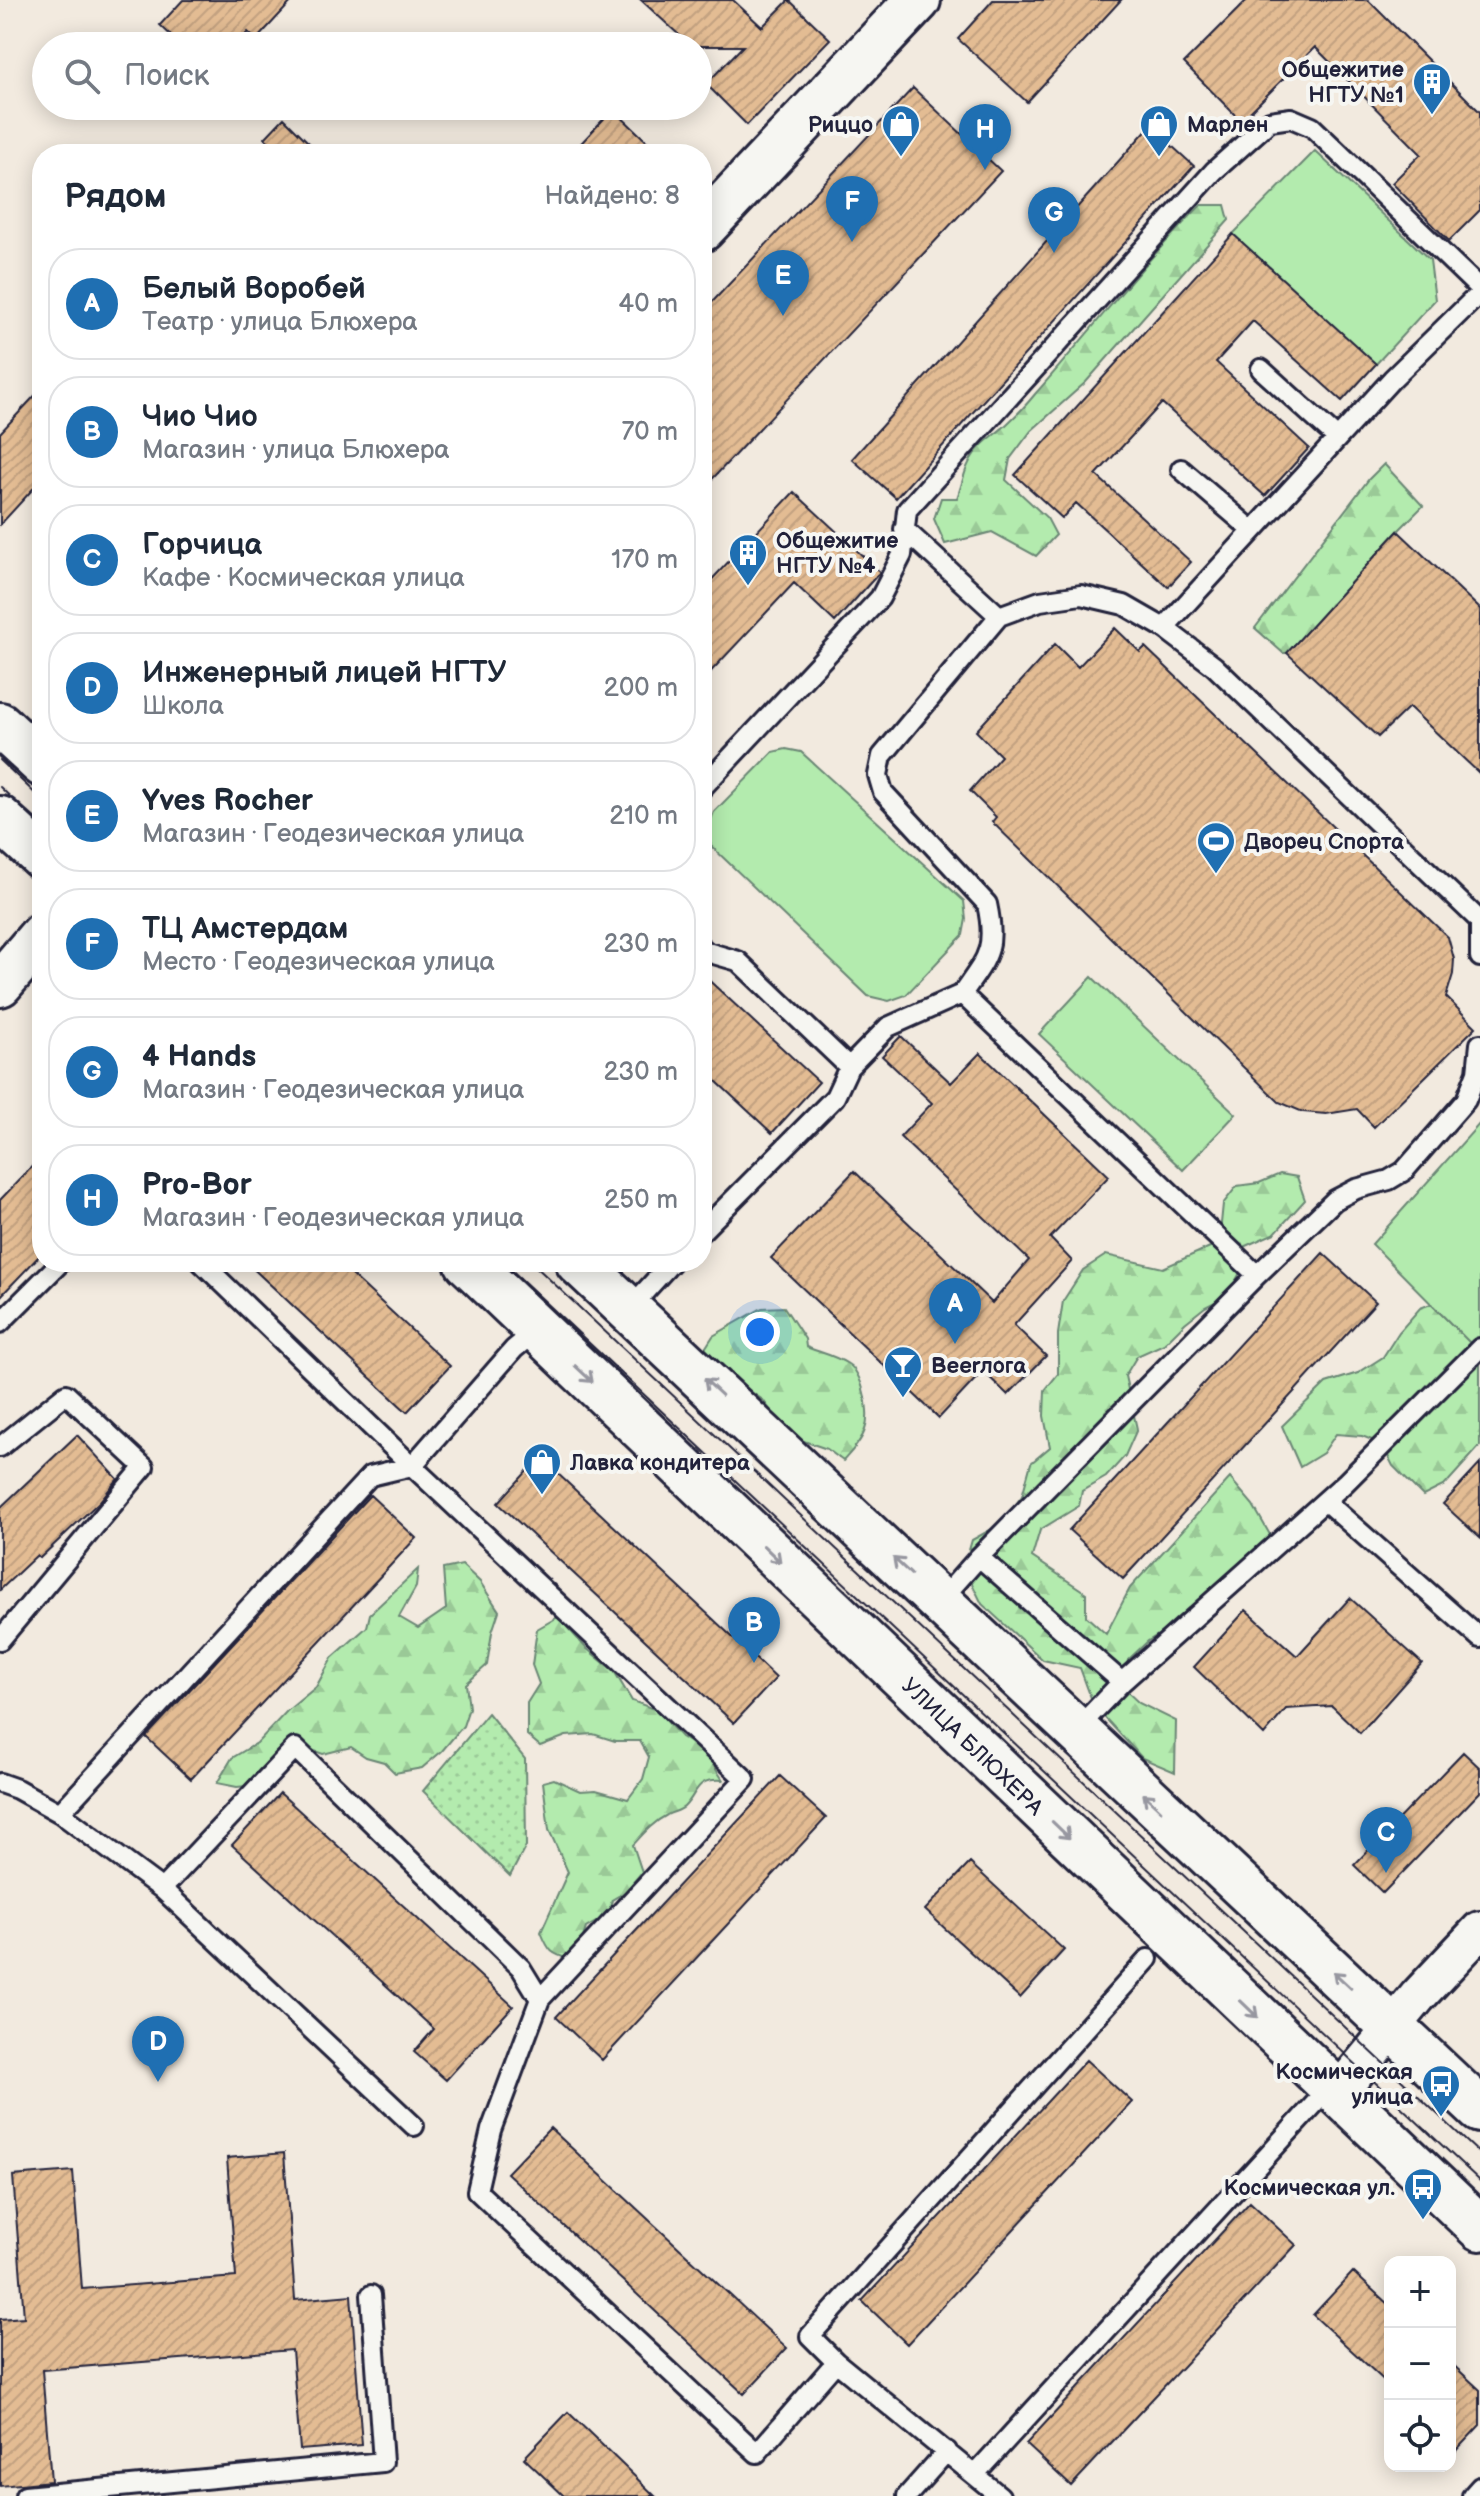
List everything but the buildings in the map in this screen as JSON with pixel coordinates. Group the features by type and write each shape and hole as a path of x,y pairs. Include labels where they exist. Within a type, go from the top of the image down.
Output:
{"street":[{"path":"712,218 918,0"},
{"path":"0,725 32,755"},
{"path":"0,819 32,848"},
{"path":"0,984 32,947"},
{"name":"УЛИЦА БЛЮХЕРА","path":"477,1272 1480,2228"},
{"path":"589,1272 1480,2110"},
{"path":"1334,2089 1480,1930"}],"lane":[{"path":"712,777 880,598 902,555 907,510 1214,171 1270,121 1291,118 1312,127 1480,291 1392,379 1164,628"},
{"path":"1261,369 1337,438"},
{"path":"1181,469 1252,530"},
{"path":"904,529 999,616"},
{"path":"712,1221 835,1097 849,1067 888,1027 962,994 989,954 992,929 987,904 883,792 878,775 882,756 999,616 1040,601 1081,595 1124,605 1164,628 1214,666 1479,920 1480,957"},
{"path":"712,953 738,961 849,1067"},
{"path":"962,994 1257,1275"},
{"path":"939,1602 979,1557 1335,1200 1356,1189 1389,1180 1404,1171 1466,1100 1477,1072 1480,1044"},
{"path":"0,1323 51,1272"},
{"path":"211,1272 412,1466 745,1779 540,1999 491,2130 477,2191 757,2453 836,2362"},
{"path":"629,1309 663,1272"},
{"path":"60,1813 370,1476 412,1466 514,1349 538,1330"},
{"path":"1075,1731 1122,1682 1325,1501 1480,1348"},
{"path":"0,1447 66,1394 144,1467 0,1640"},
{"path":"1325,1501 1480,1638"},
{"path":"979,1557 1122,1682"},
{"path":"162,1889 295,1748 521,1968 540,1999"},
{"path":"0,1783 60,1813 162,1889 414,2126"},
{"path":"1000,2496 836,2362 810,2336 1148,1959"},
{"path":"975,2474 1334,2089"},
{"path":"25,2496 383,2462 371,2295"},
{"path":"907,2496 947,2451"},
{"path":"1472,2496 1480,2487"}],"green space":[{"path":"1315,151 1430,260 1435,300 1376,364 1233,234"},
{"path":"1201,205 1225,205 1229,220 1086,382 1031,431 1010,459 1006,480 1047,518 1056,535 1036,556 992,532 945,544 934,519 941,498 957,498 969,463 978,449 1022,409 1137,274"},
{"path":"1384,464 1423,506 1287,653 1283,653 1255,628 1369,479"},
{"path":"786,749 801,752 964,901 966,919 963,935 906,995 889,1001 868,996 712,847 714,812 773,752"},
{"path":"1092,977 1236,1114 1183,1170 1039,1034"},
{"path":"1480,1123 1480,1338 1473,1346 1372,1244"},
{"path":"1280,1174 1297,1177 1305,1200 1275,1233 1241,1248 1240,1273 1227,1296 1205,1307 1164,1344 1137,1356 1125,1376 1137,1429 1125,1456 1106,1477 1082,1491 1079,1506 1040,1530 1032,1557 1086,1593 1086,1616 1106,1634 1130,1588 1230,1478 1253,1505 1277,1547 1232,1597 1181,1621 1148,1641 1128,1660 1123,1688 1139,1703 1176,1721 1175,1772 1142,1758 1094,1706 1080,1668 1043,1660 982,1604 964,1567 972,1540 1001,1524 1022,1496 1031,1463 1050,1447 1044,1416 1045,1390 1058,1374 1058,1334 1063,1301 1083,1270 1106,1255 1163,1268 1219,1243 1223,1204 1237,1186 1259,1183"},
{"path":"1431,1304 1473,1345 1480,1338 1480,1446 1445,1485 1423,1496 1393,1466 1382,1444 1362,1436 1336,1434 1323,1453 1300,1467 1282,1426 1326,1383 1358,1373 1383,1357 1420,1308"},
{"path":"784,1307 805,1339 806,1347 848,1364 862,1385 867,1423 858,1443 843,1461 827,1449 789,1436 763,1400 740,1385 704,1350 713,1336 762,1308"},
{"path":"462,1565 480,1582 499,1611 487,1665 466,1684 469,1708 463,1726 442,1751 422,1768 395,1773 384,1762 366,1757 351,1747 323,1754 309,1749 256,1785 237,1787 217,1783 232,1758 257,1743 287,1711 316,1687 332,1658 367,1627 370,1614 418,1569 416,1587 399,1617 418,1628 446,1609 443,1569"},
{"path":"558,1617 586,1648 614,1671 632,1701 657,1710 681,1737 704,1751 723,1780 702,1784 684,1807 657,1821 633,1845 642,1872 625,1892 612,1900 608,1915 586,1928 572,1960 552,1951 541,1932 568,1872 549,1830 543,1782 554,1779 580,1791 596,1790 628,1799 643,1779 649,1757 640,1741 615,1741 593,1734 566,1736 540,1746 527,1735 527,1703 539,1684 532,1665 537,1629"},
{"path":"488,1713 525,1759 526,1846 510,1876 423,1791"}],"tram line":[{"path":"0,760 32,790"},
{"path":"0,787 32,817"},
{"path":"514,1272 1480,2181"},
{"path":"542,1272 1480,2154"}],"place":[{"name":"Общежитие НГТУ №1","path":"1432,116"},
{"name":"Риццо","path":"901,158"},
{"name":"Марлен","path":"1159,158"},
{"name":"Pro-Bor","path":"985,170"},
{"name":"ТЦ Амстердам","path":"852,242"},
{"name":"4 Hands","path":"1054,253"},
{"name":"Yves Rocher","path":"783,316"},
{"name":"Общежитие НГТУ №4","path":"748,587"},
{"name":"Дворец Спорта","path":"1216,875"},
{"name":"Белый Воробей","path":"955,1344"},
{"name":"Beerлога","path":"903,1399"},
{"name":"Лавка кондитера","path":"542,1496"},
{"name":"Чио Чио","path":"754,1663"},
{"name":"Горчица","path":"1386,1873"},
{"name":"Инженерный лицей НГТУ","path":"158,2082"},
{"name":"Космическая улица","path":"1441,2118"},
{"name":"Космическая ул.","path":"1423,2221"}]}
